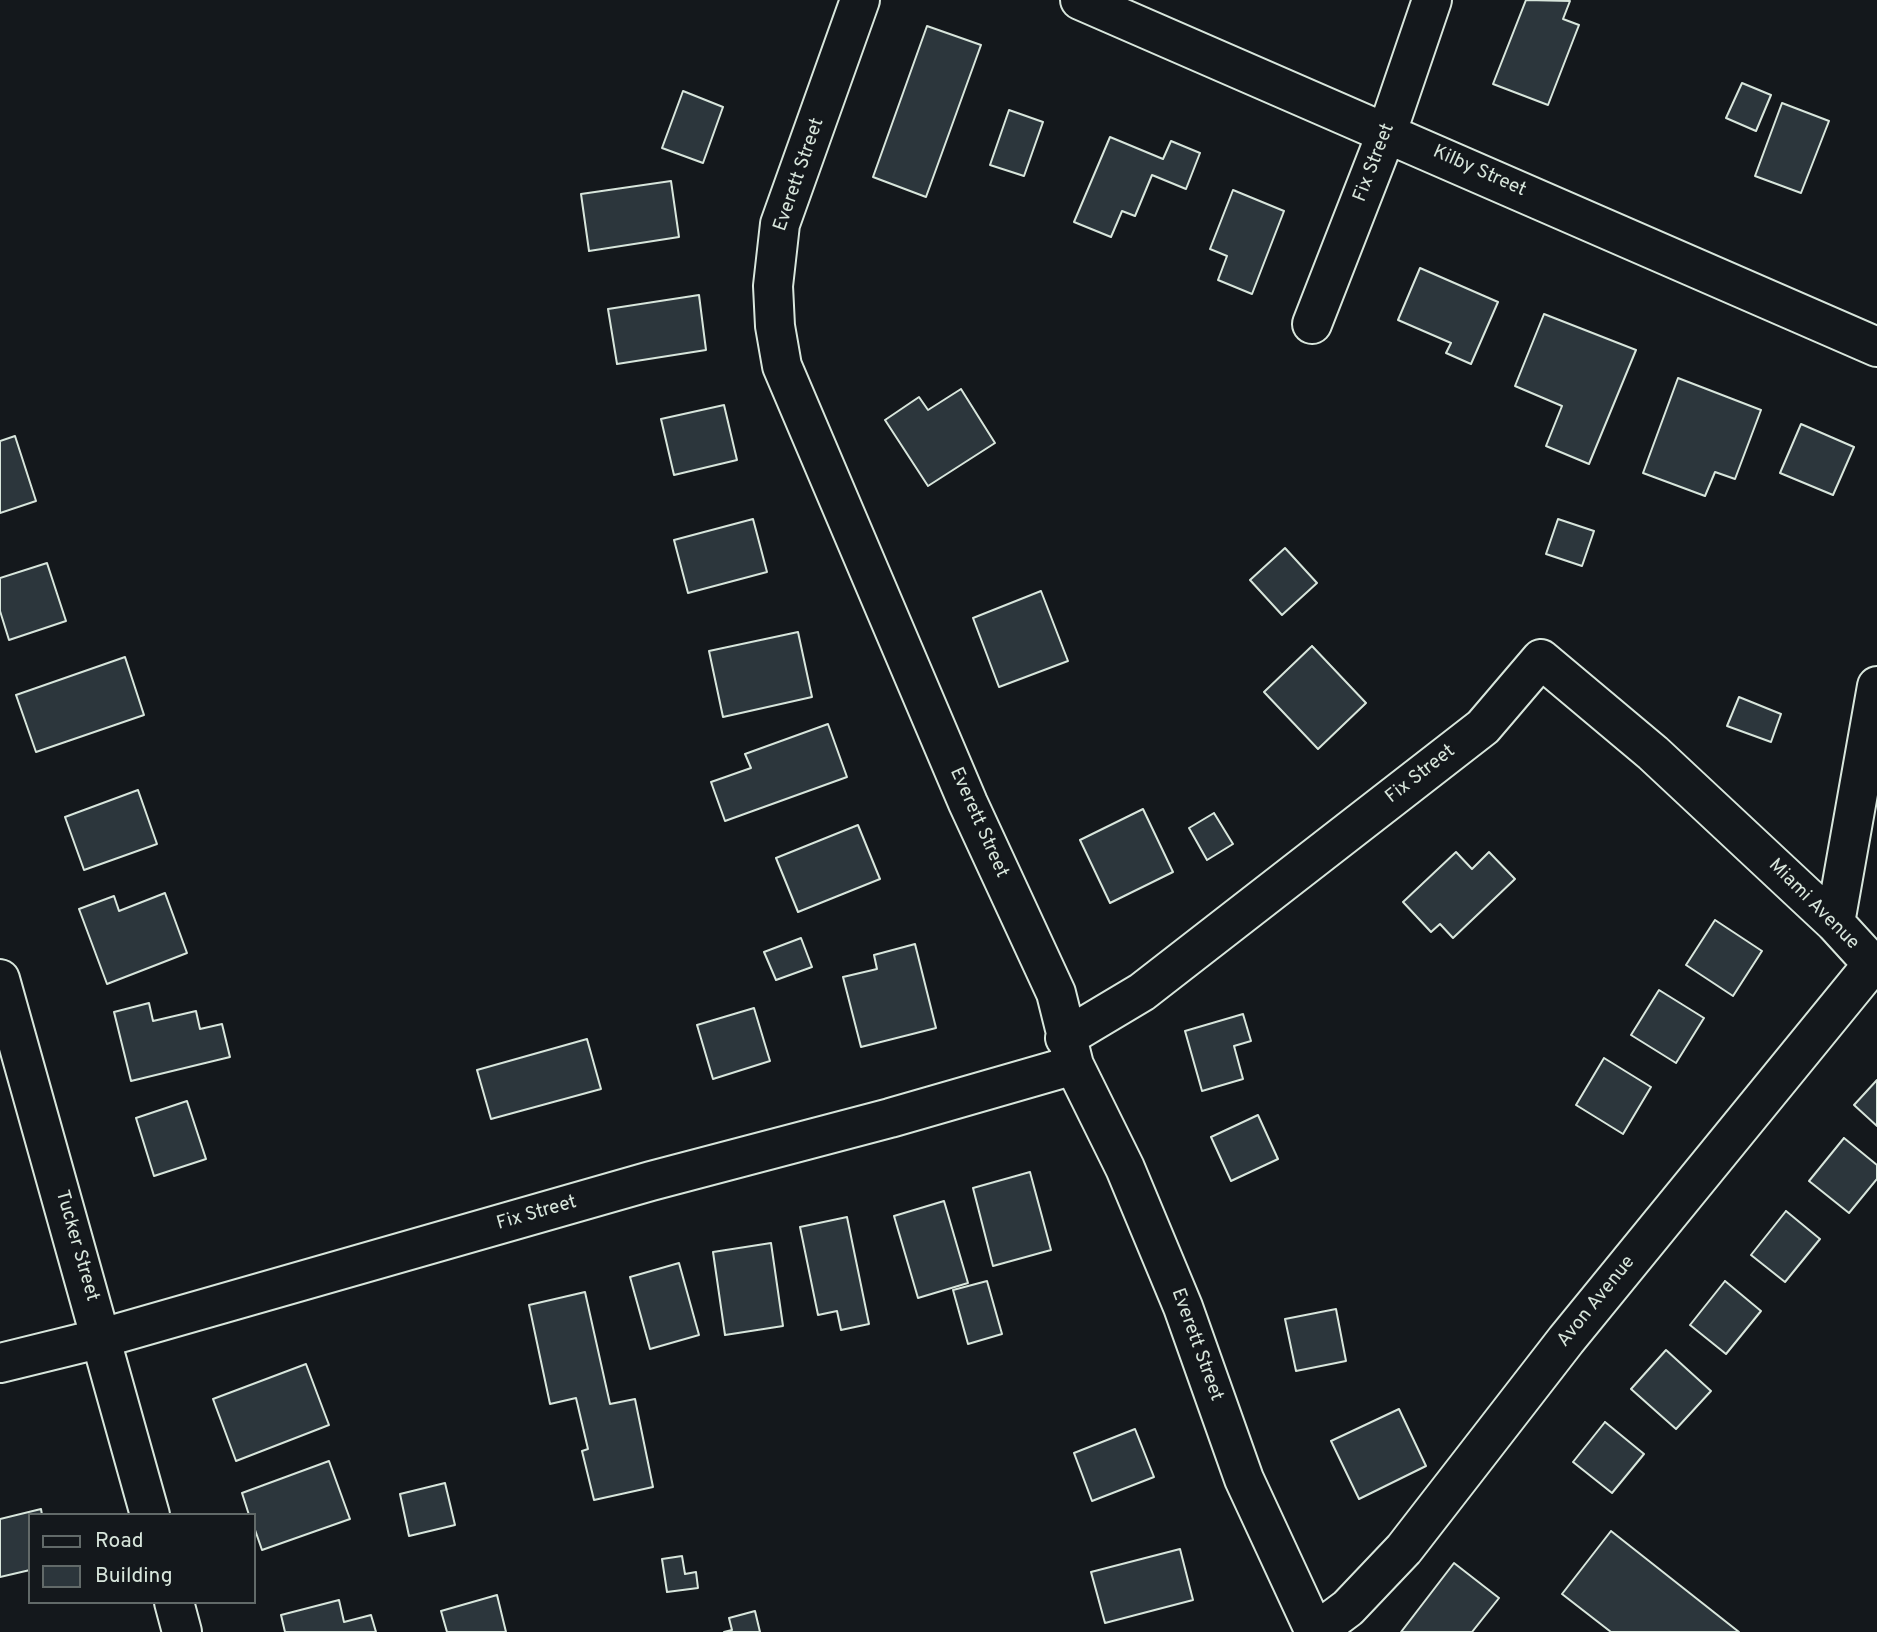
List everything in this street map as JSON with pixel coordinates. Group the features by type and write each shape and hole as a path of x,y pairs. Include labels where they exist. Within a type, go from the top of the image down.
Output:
{"street":[{"name":"Everett Street","path":"860,0 780,225 773,286 775,326 782,366 968,803 1056,993 1070,1051 1125,1168 1183,1307 1244,1479 1316,1632"},
{"name":"Kilby Street","path":"1080,0 1877,347"},
{"name":"Fix Street","path":"1312,324 1387,132 1432,0"},
{"name":"Fix Street","path":"0,1363 102,1338 652,1181 890,1118 1070,1051 1483,727 1541,659 1653,753 1748,841"},
{"path":"1835,923 1877,686"},
{"name":"Miami Avenue","path":"1748,841 1835,923 1874,967"},
{"name":"Avon Avenue","path":"1316,1632 1348,1608 1404,1549 1566,1340 1874,967"},
{"name":"Tucker Street","path":"0,979 149,1513"},
{"path":"175,1604 182,1632"}],"building":[{"path":"1526,0 1570,1 1563,19 1579,25 1548,105 1493,84"},
{"path":"927,26 981,45 926,197 873,177"},
{"path":"1742,83 1771,95 1756,131 1726,118"},
{"path":"683,91 723,107 703,163 662,148"},
{"path":"1782,103 1829,121 1801,193 1755,176"},
{"path":"1009,110 1043,122 1024,176 990,165"},
{"path":"1110,137 1163,159 1171,141 1200,153 1186,189 1152,175 1135,216 1122,211 1111,237 1074,222"},
{"path":"671,181 679,237 589,251 581,194"},
{"path":"1233,190 1284,211 1252,294 1218,280 1227,256 1210,249"},
{"path":"1420,268 1498,302 1471,364 1446,353 1451,343 1398,320"},
{"path":"699,295 706,350 617,364 608,309"},
{"path":"1544,314 1636,350 1589,464 1546,446 1562,406 1515,386"},
{"path":"1678,378 1761,410 1735,479 1715,472 1705,496 1643,473"},
{"path":"961,389 995,443 928,486 885,420 919,397 928,410"},
{"path":"724,405 737,460 674,475 661,419"},
{"path":"1801,424 1854,447 1833,495 1780,473"},
{"path":"15,436 36,501 0,513 0,441"},
{"path":"753,519 767,572 688,593 674,540"},
{"path":"1558,519 1594,531 1582,566 1546,554"},
{"path":"1285,548 1317,583 1282,615 1250,580"},
{"path":"47,563 66,621 9,640 0,611 0,578"},
{"path":"1041,591 1068,661 999,687 973,618"},
{"path":"798,632 812,697 723,717 709,651"},
{"path":"1312,646 1366,703 1318,749 1264,692"},
{"path":"125,657 144,715 36,752 16,695"},
{"path":"1739,697 1781,714 1771,742 1727,726"},
{"path":"828,724 847,777 725,821 711,782 751,768 745,754"},
{"path":"138,790 157,844 84,870 65,817"},
{"path":"1143,809 1173,872 1110,903 1080,840"},
{"path":"1214,813 1233,844 1207,860 1189,828"},
{"path":"858,825 880,879 798,912 776,858"},
{"path":"1456,852 1472,869 1489,852 1515,879 1453,938 1440,924 1431,932 1403,902"},
{"path":"165,893 187,953 107,984 79,909 114,896 119,911"},
{"path":"1715,920 1762,951 1733,996 1686,965"},
{"path":"801,938 812,967 776,980 764,952"},
{"path":"915,944 936,1028 861,1047 843,977 877,969 874,955"},
{"path":"1659,990 1704,1018 1676,1063 1631,1035"},
{"path":"149,1003 153,1021 196,1011 200,1029 222,1024 230,1057 131,1081 114,1012"},
{"path":"754,1008 770,1061 713,1079 697,1025"},
{"path":"1243,1014 1251,1041 1234,1046 1243,1079 1202,1091 1185,1031"},
{"path":"587,1039 601,1089 491,1119 477,1070"},
{"path":"1604,1058 1651,1087 1623,1134 1576,1105"},
{"path":"1877,1080 1877,1126 1854,1105"},
{"path":"187,1101 206,1159 154,1176 136,1118"},
{"path":"1258,1115 1278,1159 1231,1181 1211,1137"},
{"path":"1844,1138 1877,1165 1877,1179 1849,1213 1809,1181"},
{"path":"1030,1172 1051,1250 993,1266 973,1188"},
{"path":"944,1201 968,1283 918,1298 894,1216"},
{"path":"1786,1211 1820,1239 1785,1282 1751,1255"},
{"path":"847,1217 869,1324 841,1330 837,1311 818,1315 800,1227"},
{"path":"771,1243 783,1326 725,1335 713,1252"},
{"path":"679,1263 699,1335 650,1349 630,1277"},
{"path":"987,1281 1002,1334 968,1344 953,1290"},
{"path":"1725,1281 1761,1311 1726,1354 1690,1325"},
{"path":"585,1292 610,1404 635,1399 653,1487 594,1500 582,1451 588,1449 576,1398 550,1404 529,1305"},
{"path":"1336,1309 1346,1361 1296,1371 1285,1319"},
{"path":"1666,1350 1711,1391 1676,1429 1631,1389"},
{"path":"306,1364 329,1425 236,1461 213,1399"},
{"path":"1399,1409 1426,1466 1359,1499 1331,1441"},
{"path":"1605,1422 1644,1454 1612,1493 1573,1462"},
{"path":"1135,1429 1154,1477 1092,1501 1074,1453"},
{"path":"329,1461 350,1519 262,1550 256,1533 256,1513 248,1513 242,1493"},
{"path":"445,1483 455,1525 409,1536 400,1494"},
{"path":"41,1509 42,1513 28,1513 28,1570 0,1577 0,1519"},
{"path":"1611,1531 1739,1632 1611,1632 1562,1594"},
{"path":"1180,1549 1193,1600 1105,1623 1091,1572"},
{"path":"682,1556 685,1574 696,1572 698,1588 667,1592 662,1559"},
{"path":"1454,1563 1499,1598 1472,1632 1401,1632"},
{"path":"497,1595 506,1632 447,1632 441,1611"},
{"path":"339,1600 344,1622 371,1615 376,1632 285,1632 281,1615"},
{"path":"755,1611 760,1632 724,1632 732,1630 729,1618"}]}
